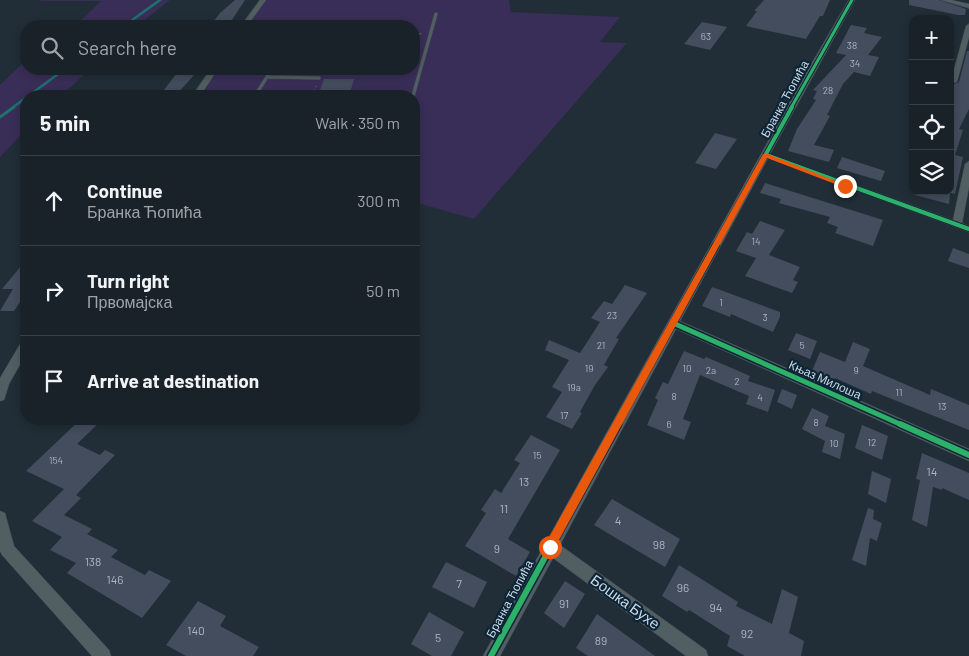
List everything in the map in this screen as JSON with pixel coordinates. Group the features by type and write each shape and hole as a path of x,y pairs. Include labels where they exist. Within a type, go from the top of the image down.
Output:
{"street":[{"path":"248,20 263,0"},
{"name":"Бранка Ћопића","path":"491,656 852,0"},
{"path":"944,0 969,6"},
{"path":"954,78 969,26"},
{"path":"200,90 210,75"},
{"path":"766,155 969,230"},
{"path":"957,225 969,164"},
{"name":"Књаз Милоша","path":"673,323 969,454"},
{"path":"0,396 3,384 20,354"},
{"path":"0,518 3,548 103,656"},
{"name":"Бошка Бухе","path":"550,547 700,656"}],"lane":[{"path":"420,71 436,14"},
{"path":"415,90 419,75"},
{"path":"259,90 267,77 319,78"}],"shaded area":[{"path":"170,0 145,20 81,20 101,1 40,1"},
{"path":"265,0 509,0 511,12 620,17 600,42 627,43 474,219 420,204 420,90 204,90 213,75 420,75 420,20 249,20"},
{"path":"20,66 20,75 84,75 67,90 20,90 20,136 0,157 0,85"}],"building":[{"path":"235,0 245,0 232,20 215,20"},
{"path":"764,0 830,0 823,16 820,16 806,39 746,26 757,11 754,11"},
{"path":"909,0 939,0 966,9 965,15 909,5"},
{"path":"702,22 727,27 710,50 684,44"},
{"path":"851,25 867,28 864,33 882,37 868,55 879,57 870,76 854,72 843,84 827,115 830,116 814,145 834,150 829,162 788,151 797,129 816,100 813,99 817,91 813,90 846,55 836,53"},
{"path":"967,51 969,51 969,109 959,129 963,130 955,155 963,157 955,194 954,84 959,82"},
{"path":"175,75 194,75 181,90 164,90"},
{"path":"324,79 354,79 351,90 320,90"},
{"path":"715,133 737,139 716,169 695,163"},
{"path":"842,157 885,171 881,181 837,168"},
{"path":"765,183 883,220 873,246 835,233 838,227 827,223 830,217 779,203 781,199 760,193"},
{"path":"915,195 950,195 949,204"},
{"path":"760,221 785,230 769,255 800,267 793,280 798,282 792,293 745,276 756,258 736,251 747,232 752,234"},
{"path":"953,248 969,254 969,268 948,261"},
{"path":"20,267 20,302 14,311 0,311 13,289 2,289"},
{"path":"625,285 647,293 616,338 619,339 604,365 608,367 595,385 580,412 582,413 572,429 546,417 562,392 552,387 569,360 545,350 549,340 580,353 600,322 591,318 604,301 612,304"},
{"path":"712,287 780,312 780,317 773,332 731,314 730,317 702,306"},
{"path":"796,333 817,341 810,359 788,350"},
{"path":"853,342 870,349 863,366 930,395 931,389 969,405 969,430 872,391 871,394 835,378 834,380 812,371 820,352 845,362"},
{"path":"684,351 704,359 706,357 750,376 748,381 775,390 768,412 746,404 749,396 700,375 683,419 691,422 684,440 647,425 658,400 655,398 663,382 668,384"},
{"path":"782,389 797,395 792,409 777,402"},
{"path":"812,408 829,416 825,426 845,434 840,459 822,452 825,441 802,429"},
{"path":"75,425 97,425 77,444 100,455 105,450 115,455 76,495 81,498 64,515 92,529 87,534 118,550 111,557 145,575 149,570 171,581 142,618 67,573 76,563 50,550 62,537 32,521 64,489 26,471"},
{"path":"862,425 888,436 882,460 855,448"},
{"path":"531,435 560,450 508,539 530,552 516,576 465,546 486,513 481,510 495,489 501,493 520,463 514,460"},
{"path":"922,453 969,473 969,500 942,488 942,490 933,487 927,527 912,520 920,480 916,479"},
{"path":"872,471 891,479 886,503 868,494"},
{"path":"612,499 680,539 665,567 594,525"},
{"path":"868,508 874,510 873,519 882,523 877,541 870,538 866,566 852,560"},
{"path":"446,562 487,582 474,608 432,587"},
{"path":"679,565 738,602 736,606 772,624 782,589 798,597 789,633 804,641 801,656 745,656 727,646 730,636 689,610 687,612 662,596"},
{"path":"565,581 585,594 564,628 544,613"},
{"path":"198,601 226,616 220,626 259,647 253,656 186,656 166,645"},
{"path":"429,612 464,632 451,656 432,656 411,644"},
{"path":"597,614 655,656 588,656 576,648"}],"waterway":[{"path":"132,20 160,0"},
{"path":"36,90 57,75"},
{"path":"12,108 20,102"},
{"path":"0,117 14,107"}],"cycle path":[{"path":"491,656 810,73 852,0"},
{"path":"766,155 969,229"},
{"path":"673,323 969,455"}],"route":[{"path":"550,547 766,155 845,186"}]}
